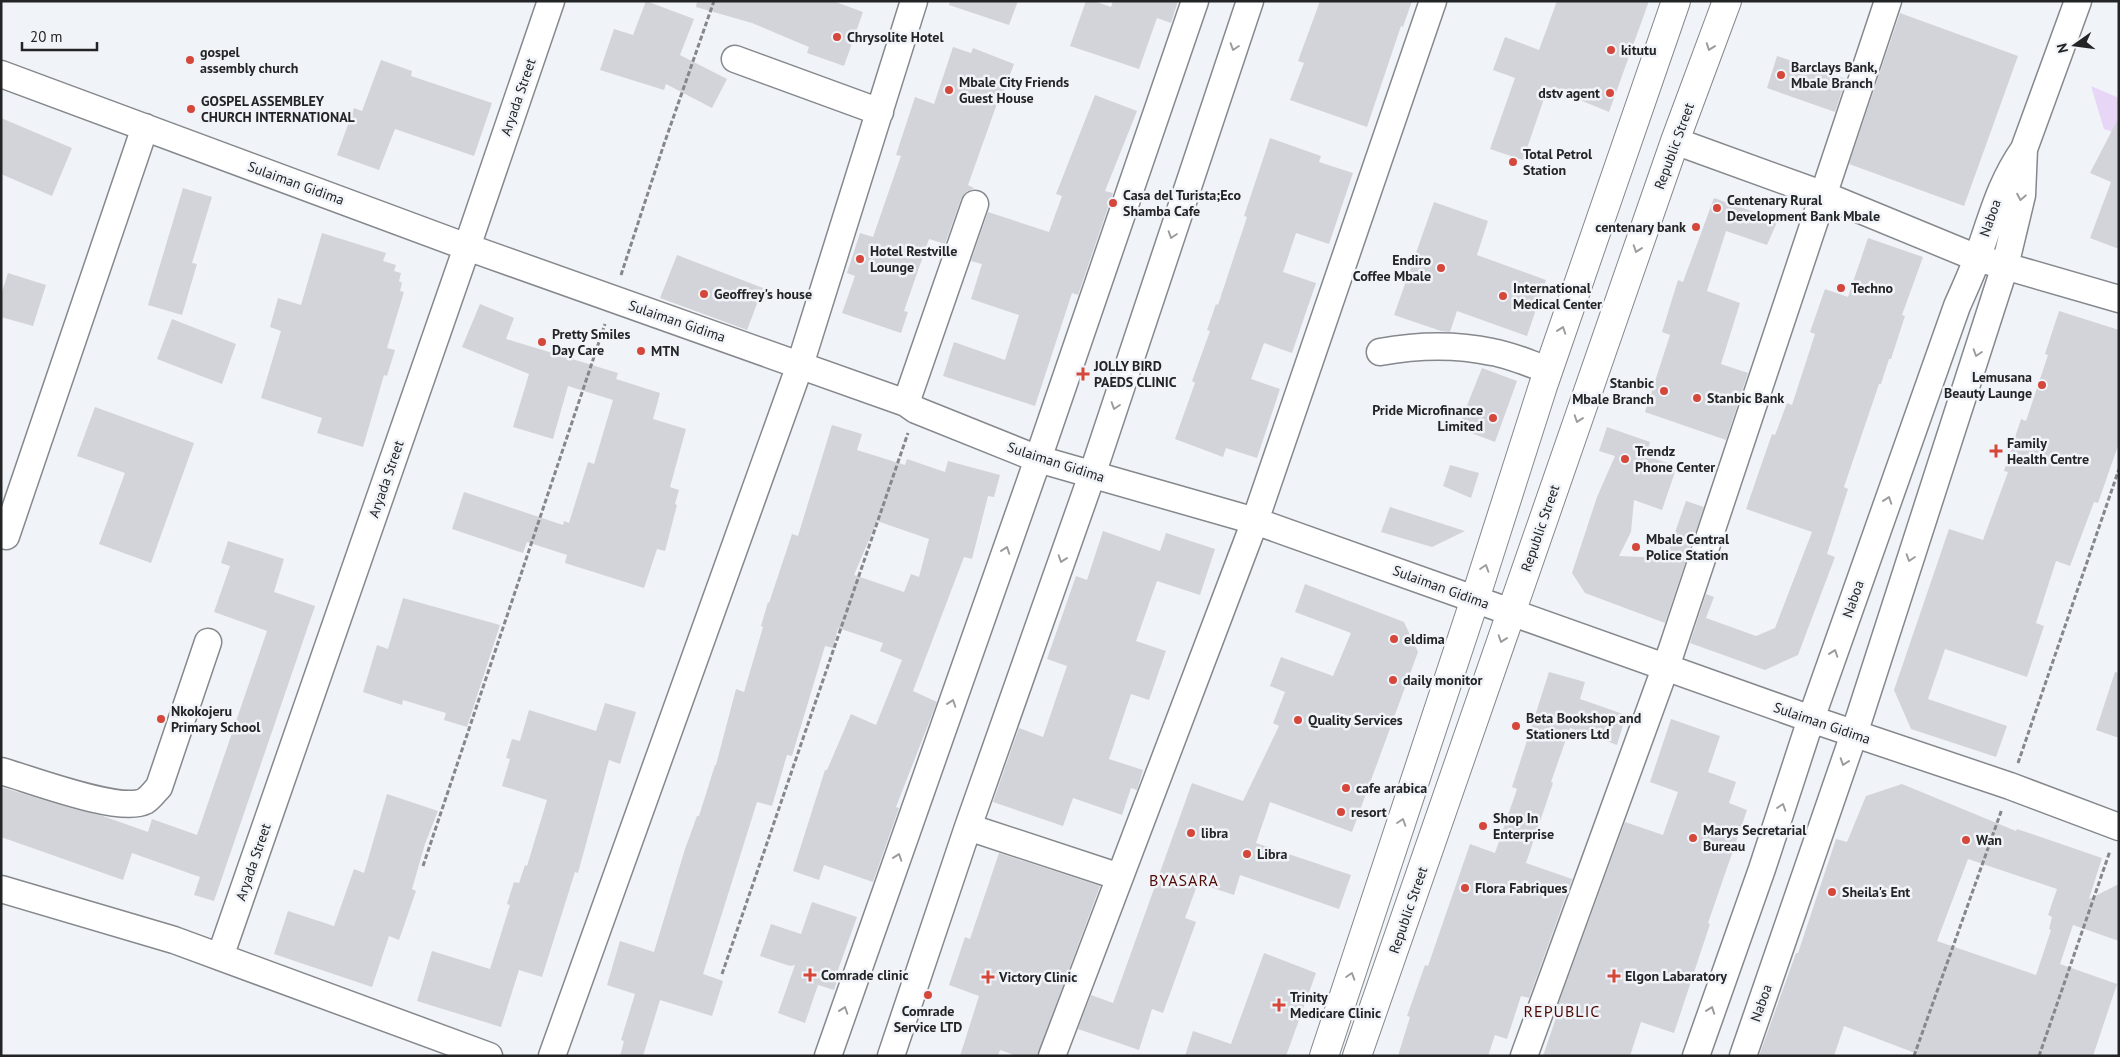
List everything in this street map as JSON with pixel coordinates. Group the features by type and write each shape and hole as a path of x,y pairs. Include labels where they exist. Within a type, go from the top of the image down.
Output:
{"main road":[{"path":"1324,1056 1475,599 1548,370 1676,1"},
{"name":"Republic Street","path":"1357,1056 1674,141 1727,1"}],"street":[{"name":"Aryada Street","path":"220,957 551,1"},
{"path":"552,1056 800,365 914,1"},
{"path":"828,1056 1038,459 1195,1"},
{"path":"891,1056 968,827 1092,475 1250,1"},
{"path":"1052,1056 1255,521 1433,1"},
{"path":"1524,1056 1666,667 1888,1"},
{"name":"Naboa","path":"1696,1056 1762,869 1811,719 1956,306 1977,258 2000,190 2011,167 2024,149 2078,1"},
{"path":"735,59 880,112"},
{"name":"Sulaiman Gidima","path":"1,74 467,247 911,406 1038,459 1255,521 1811,719 2010,786 2118,827"},
{"path":"6,536 145,127"},
{"path":"1674,141 1824,195 1977,258 2119,299"},
{"name":"Naboa","path":"1743,1056 1854,734 2005,266 2022,195 2024,149"},
{"path":"911,406 975,204"},
{"path":"1380,352 1404,348 1449,345 1494,352 1548,370"},
{"path":"1,771 101,801 124,804 145,801 159,787 208,642"},
{"path":"968,827 1120,877"},
{"path":"1,889 174,940 489,1056"}],"path":[{"path":"423,866 714,1"},
{"path":"722,974 911,406"},
{"path":"2039,1056 2118,827"}],"shaded area":[{"path":"2091,86 2119,98 2119,134 2104,129"}],"building":[{"path":"646,1 694,19 680,55 727,79 712,108 666,84 664,90 600,70 614,29 633,35"},
{"path":"697,1 833,1 863,12 844,66 807,53 809,47 752,23 696,7"},
{"path":"950,1 1018,1 1009,25 949,5"},
{"path":"1086,1 1094,1 1111,7 1113,1 1178,1 1171,23 1157,18 1139,69 1070,46"},
{"path":"1320,1 1412,1 1403,27 1401,26 1367,127 1290,100 1304,63 1298,61"},
{"path":"1557,1 1649,1 1609,112 1548,87 1523,160 1490,149 1515,78 1493,70 1505,37 1539,50"},
{"path":"1900,13 2018,56 1964,206 1849,164"},
{"path":"953,47 971,53 973,48 1014,64 1001,99 999,98 968,185 974,188 966,192 961,199 945,244 929,239 904,311 908,312 901,333 842,313 855,276 847,273 860,233 873,237 901,156 896,155 915,97 934,104"},
{"path":"1777,56 1846,79 1835,112 1767,88"},
{"path":"381,60 412,71 411,76 492,103 474,156 395,129 379,170 337,155 354,108 362,111"},
{"path":"1095,95 1137,111 1105,191 1113,193 1078,295 1072,293 1035,406 943,376 954,342 1005,360 1019,315 971,299 982,264 971,261 988,212 1049,232 1062,196 1056,194"},
{"path":"2119,117 2119,249 2090,238 2111,182 2090,173"},
{"path":"1,118 72,148 52,196 1,174"},
{"path":"1270,138 1321,156 1319,162 1353,173 1329,244 1296,233 1283,272 1316,283 1292,353 1264,343 1251,379 1280,389 1257,458 1226,448 1223,457 1175,439 1195,383 1192,381 1210,331 1207,330 1216,304 1218,305 1247,217 1244,216"},
{"path":"183,188 212,197 192,263 197,264 182,315 148,305"},
{"path":"1714,198 1778,220 1767,245 1726,231 1707,291 1740,303 1721,364 1748,373 1726,440 1645,412 1670,335 1662,332 1678,280 1683,282"},
{"name":"Endiro Coffee Mbale","path":"1434,202 1488,221 1477,255 1546,280 1527,336 1457,311 1450,332 1441,331 1394,315"},
{"path":"322,233 386,253 383,261 396,265 394,271 401,273 399,281 402,283 400,291 404,292 387,348 395,350 387,376 384,375 363,447 317,433 322,418 261,398 281,331 270,327 278,298 301,305"},
{"path":"1868,238 1923,257 1902,315 1905,316 1891,359 1889,359 1881,384 1879,384 1844,487 1848,489 1827,554 1835,557 1798,655 1765,670 1690,643 1706,594 1714,597 1706,618 1756,636 1775,628 1812,532 1746,509 1772,434 1775,435 1787,403 1792,405 1815,334 1810,332 1825,289 1848,297"},
{"path":"677,255 763,288 747,330 660,298"},
{"path":"8,273 46,285 33,326 1,317 1,295"},
{"path":"480,304 514,318 506,339 618,373 616,379 660,393 653,419 686,429 670,487 679,490 665,551 657,549 644,588 565,563 567,555 527,542 523,553 452,529 464,492 563,525 564,521 569,523 588,462 594,464 613,400 568,386 553,439 513,427 529,374 462,347"},
{"path":"2059,311 2119,330 2119,443 2098,503 2094,502 2070,566 2056,561 2036,623 2044,626 2027,677 1945,649 1928,699 2007,726 1996,757 1911,729 1894,690 1949,529 1983,540 2008,472 2004,471 2021,419 2026,421 2048,355 2045,354"},
{"path":"172,319 236,344 222,384 157,359"},
{"path":"1482,368 1517,381 1495,442 1458,428"},
{"path":"95,407 194,443 151,563 99,544 125,473 77,456"},
{"path":"832,425 862,434 857,450 905,465 907,459 945,472 948,461 1000,475 994,497 988,496 972,559 964,557 913,691 937,702 896,807 899,808 873,882 824,865 819,880 793,871 825,770 827,770 851,714 876,725 902,660 880,651 883,643 838,628 833,648 825,646 792,756 787,755 772,806 757,802 703,974 723,981 712,1016 660,1000 643,1056 620,1056 624,1041 621,1040 635,994 607,985 620,941 654,952 685,849 697,816 699,816 716,765 736,689 744,692 763,627 761,626 768,602 792,534 798,536","holes":["877,521 929,539 919,577 911,574 904,592 854,575"]},
{"path":"1607,427 1650,442 1646,456 1677,466 1662,510 1634,500 1631,532 1619,556 1666,558 1686,501 1704,507 1665,623 1585,593 1572,573 1597,497 1615,456 1599,451"},
{"path":"1450,465 1479,473 1471,498 1443,486"},
{"path":"1390,507 1465,531 1432,547 1381,532"},
{"path":"1103,531 1160,551 1166,533 1215,549 1200,595 1157,581 1136,641 1166,651 1149,700 1131,694 1109,759 1143,770 1137,790 1131,788 1122,815 1073,798 1063,826 993,802 1019,728 1043,737 1067,666 1047,659 1076,576 1087,580"},
{"path":"228,541 284,559 274,592 315,606 214,901 194,895 200,877 132,853 123,880 1,837 1,787 103,816 148,832 152,819 197,835 267,631 214,612 230,566 221,563"},
{"path":"1305,584 1404,622 1418,652 1352,832 1270,802 1256,843 1351,875 1339,909 1240,875 1234,895 1198,883 1185,918 1196,922 1163,1013 1152,1009 1139,1050 1078,1029 1091,995 1113,1003 1192,783 1243,801 1279,726 1273,723 1285,692 1270,686 1281,657 1333,676 1351,633 1295,612"},
{"path":"403,598 500,625 467,727 444,720 446,713 403,700 402,705 363,692 377,645 388,649"},
{"path":"1549,672 1585,682 1580,699 1626,715 1617,745 1570,728 1551,782 1553,783 1526,863 1572,879 1529,998 1521,996 1507,1039 1495,1035 1488,1056 1398,1056 1410,1017 1407,1016 1425,965 1428,966 1470,844 1495,853 1517,789 1512,787"},
{"path":"2115,672 2119,673 2119,738 2096,730"},
{"path":"605,703 636,712 620,764 609,760 578,873 575,872 542,977 519,970 501,1027 417,1001 432,951 490,969 510,905 507,904 514,882 519,883 525,865 527,866 547,800 502,786 510,759 506,758 512,739 520,741 529,710 596,731"},
{"path":"1671,719 1720,736 1708,772 1736,782 1729,803 1747,810 1708,923 1710,924 1674,1033 1641,1022 1630,1056 1543,1056 1559,1009 1557,1008 1625,822 1663,835 1678,792 1650,782"},
{"path":"1902,784 2016,831 2017,829 2102,858 2089,899 2119,884 2119,941 2073,925 2060,964 2117,984 2093,1056 1923,1056 1844,1026 1834,1056 1759,1056 1796,953 1798,953 1836,839 1847,842 1866,796","holes":["1968,859 2057,889 2048,915 2052,917 2049,929 2051,930 2036,975 1937,941"]},
{"path":"387,794 438,811 425,844 412,889 416,891 399,940 389,936 372,987 274,954 288,911 334,926 354,869 364,873"},
{"path":"999,853 1100,886 1037,1056 1017,1056 1000,1050 998,1056 960,1056 979,996 949,985 965,937 970,939"},
{"path":"812,902 857,917 838,970 840,971 834,990 818,985 805,1023 778,1013 795,965 790,966 760,956 771,924 801,934"},
{"path":"1264,953 1316,973 1286,1056 1185,1056 1193,1031 1231,1044"}],"place":[{"name":"Chrysolite Hotel","path":"837,37"},
{"name":"kitutu","path":"1611,50"},
{"name":"gospel assembly church","path":"190,60"},
{"name":"Barclays Bank, Mbale Branch","path":"1781,75"},
{"name":"Mbale City Friends Guest House","path":"949,90"},
{"name":"dstv agent","path":"1610,93"},
{"name":"GOSPEL ASSEMBLEY CHURCH INTERNATIONAL","path":"191,109"},
{"name":"Total Petrol Station","path":"1513,162"},
{"name":"Casa del Turista;Eco Shamba Cafe","path":"1113,203"},
{"name":"Centenary Rural Development Bank Mbale","path":"1717,208"},
{"name":"centenary bank","path":"1696,227"},
{"name":"Hotel Restville Lounge","path":"860,259"},
{"name":"Endiro Coffee Mbale","path":"1441,268"},
{"name":"Techno","path":"1841,288"},
{"name":"Geoffrey's house","path":"704,294"},
{"name":"International Medical Center","path":"1503,296"},
{"name":"Pretty Smiles Day Care","path":"542,342"},
{"name":"MTN","path":"641,351"},
{"name":"JOLLY BIRD PAEDS CLINIC","path":"1083,374"},
{"name":"Lemusana Beauty Launge","path":"2042,385"},
{"name":"Stanbic Mbale Branch","path":"1664,391"},
{"name":"Stanbic Bank","path":"1697,398"},
{"name":"Pride Microfinance Limited","path":"1493,418"},
{"name":"Family Health Centre","path":"1996,451"},
{"name":"Trendz Phone Center","path":"1625,459"},
{"name":"Mbale Central Police Station","path":"1636,547"},
{"name":"eldima","path":"1394,639"},
{"name":"daily monitor","path":"1393,680"},
{"name":"Nkokojeru Primary School","path":"161,719"},
{"name":"Quality Services","path":"1298,720"},
{"name":"Beta Bookshop and Stationers Ltd","path":"1516,726"},
{"name":"cafe arabica","path":"1346,788"},
{"name":"resort","path":"1341,812"},
{"name":"Shop In Enterprise","path":"1483,826"},
{"name":"libra","path":"1191,833"},
{"name":"Marys Secretarial Bureau","path":"1693,838"},
{"name":"Wan","path":"1966,840"},
{"name":"Libra","path":"1247,854"},
{"name":"Flora Fabriques","path":"1465,888"},
{"name":"Sheila's Ent","path":"1832,892"},
{"name":"Comrade clinic","path":"810,975"},
{"name":"Elgon Labaratory","path":"1614,976"},
{"name":"Victory Clinic","path":"988,977"},
{"name":"Comrade Service LTD","path":"928,995"},
{"name":"Trinity Medicare Clinic","path":"1279,1005"}],"district":[{"name":"BYASARA","path":"1184,880"},
{"name":"REPUBLIC","path":"1562,1011"}]}
